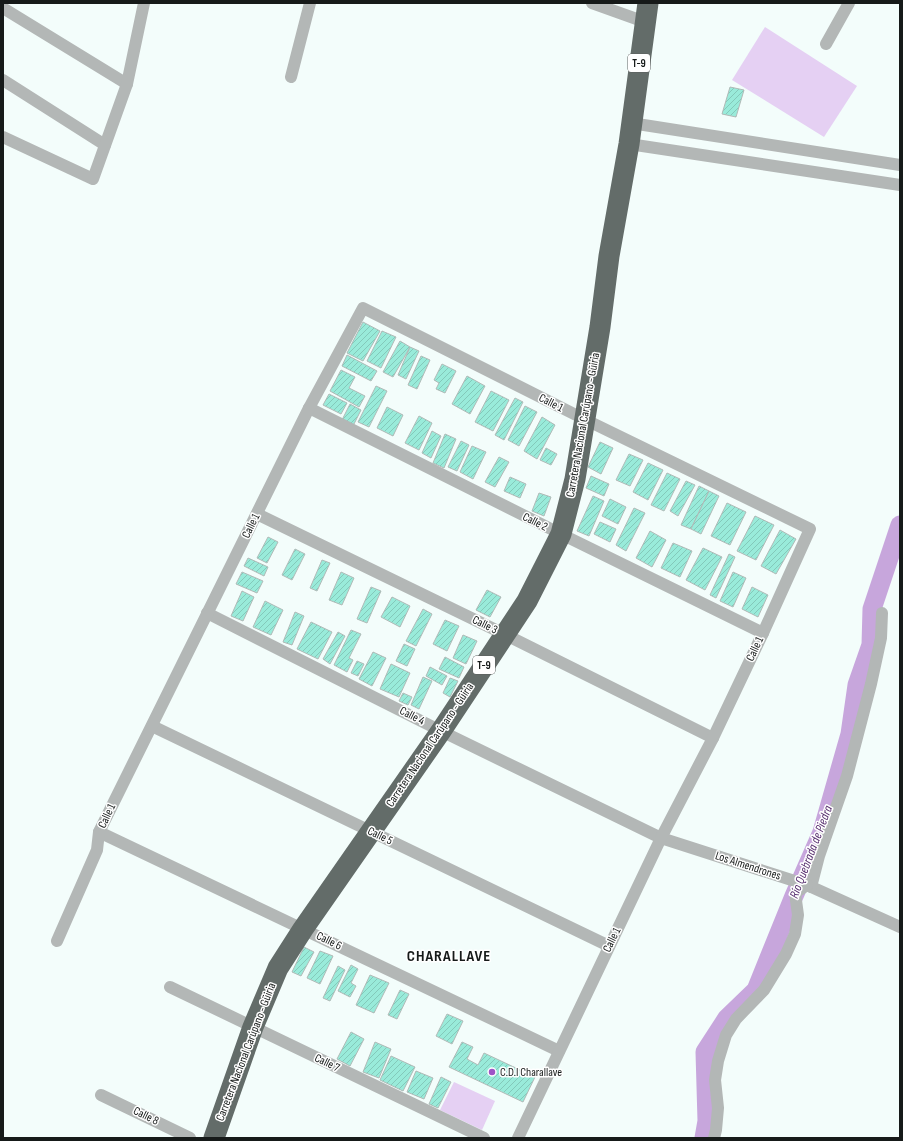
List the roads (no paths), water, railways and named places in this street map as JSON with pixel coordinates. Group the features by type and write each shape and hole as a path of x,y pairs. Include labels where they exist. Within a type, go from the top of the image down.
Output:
{"highway":[{"name":"Carretera Nacional Carúpano - Güiria","path":"214,1138 253,1027 278,968 303,929 441,731 526,601 561,534 575,479 600,327 608,256 629,144 646,12"}],"street":[{"path":"3,137 93,179 127,84 144,3"},
{"path":"291,77 310,3"},
{"path":"592,3 646,12"},
{"path":"826,44 849,3"},
{"path":"3,8 127,84"},
{"path":"3,80 105,145"},
{"path":"631,123 900,165"},
{"path":"629,144 900,185"},
{"name":"Calle 1","path":"57,941 97,850 99,832 308,408 363,308 584,419 810,529 713,738 661,838 518,1138"},
{"name":"Calle 2","path":"308,408 561,534 763,632"},
{"name":"Calle 3","path":"257,514 713,738"},
{"name":"Calle 4","path":"207,613 441,731 661,838"},
{"path":"714,1138 718,1108 715,1080 718,1061 726,1034 736,1019 764,990 786,954 795,934 798,915 795,893 809,886 847,776 871,684 881,638 882,613"},
{"name":"Calle 5","path":"152,726 609,946"},
{"name":"Calle 6","path":"99,832 559,1051"},
{"name":"Los Almendrones","path":"661,838 809,886 900,927"},
{"name":"Calle 7","path":"170,987 484,1138"},
{"name":"Calle 8","path":"101,1095 190,1138"}],"waterway":[{"name":"Río Quebrada de Piedra","path":"704,1138 707,1121 705,1052 727,1018 756,990 822,832 850,734 857,685 871,645 872,609 900,525"}],"place":[{"name":"C.D.I Charallave","path":"492,1072"}],"district":[{"name":"CHARALLAVE","path":"449,956"}]}
